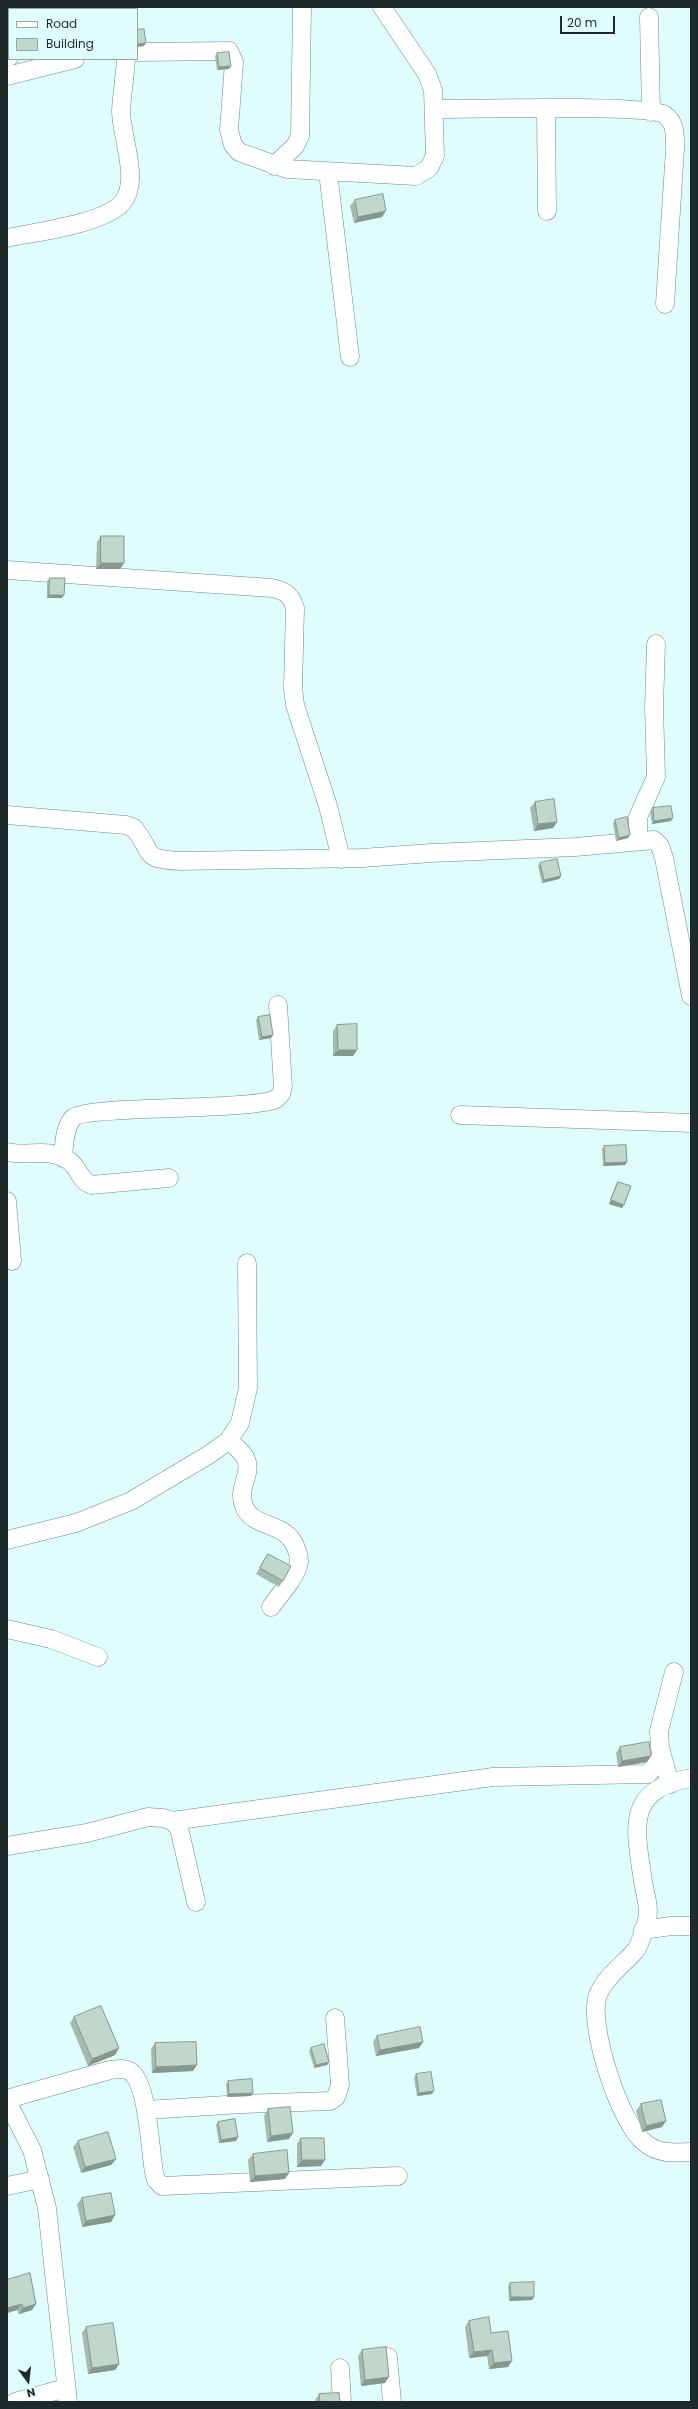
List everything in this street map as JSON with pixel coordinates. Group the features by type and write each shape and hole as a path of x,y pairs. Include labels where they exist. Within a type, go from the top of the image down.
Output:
{"street":[{"path":"274,166 295,146 300,136 302,7"},
{"path":"138,52 229,51 234,62 230,139 239,152 274,166 328,172 416,176 429,168 435,156 436,109 433,90 427,74 382,7"},
{"path":"649,17 651,112"},
{"path":"10,67 67,60"},
{"path":"7,238 85,222 106,214 122,202 128,192 130,180 122,130 121,109 126,60"},
{"path":"436,109 546,109 651,112 664,114 671,121 675,132 665,304"},
{"path":"546,109 547,211"},
{"path":"328,172 350,357"},
{"path":"7,570 272,588 285,591 292,597 295,608 293,688 295,705 328,806 340,859"},
{"path":"638,841 638,817 656,776 654,707 656,644"},
{"path":"7,815 134,828 150,855 160,860 259,862 340,859 431,853 575,847 654,840 660,846 691,996"},
{"path":"63,1158 68,1127 72,1119 79,1114 89,1112 152,1110 276,1099 281,1094 282,1087 278,1005"},
{"path":"460,1115 691,1123"},
{"path":"7,1152 48,1152 63,1158 75,1167 86,1183 91,1185 169,1178"},
{"path":"7,1201 12,1261"},
{"path":"7,1540 76,1522 131,1501 210,1454 228,1441 240,1423 248,1388 247,1263"},
{"path":"228,1441 239,1448 246,1460 248,1469 242,1497 245,1510 257,1520 287,1533 294,1540 298,1553 298,1566 271,1607"},
{"path":"7,1629 51,1639 98,1656"},
{"path":"670,1784 662,1756 659,1731 674,1672"},
{"path":"7,1846 87,1833 130,1820 148,1817 163,1818 172,1821 493,1777 648,1774 662,1756"},
{"path":"691,1778 657,1789 644,1799 639,1812 638,1843 648,1904 647,1918 636,1950 610,1977 598,1995 595,2017 598,2034 618,2104 630,2126 644,2143 660,2151 691,2152"},
{"path":"172,1821 179,1828 196,1902"},
{"path":"643,1930 671,1926 691,1926"},
{"path":"146,2110 242,2104 330,2102 336,2098 340,2085 336,2018"},
{"path":"15,2402 67,2395 49,2229 40,2179 32,2150 8,2104 110,2070 124,2068 133,2073 140,2084 146,2110 154,2172 156,2180 162,2186 398,2176"},
{"path":"7,2186 40,2179"},
{"path":"388,2357 392,2402"},
{"path":"340,2368 342,2402"}],"building":[{"path":"144,29 146,43 138,44 138,30"},
{"path":"229,52 231,66 219,67 217,53"},
{"path":"383,194 386,211 358,217 355,200"},
{"path":"101,536 124,536 124,563 101,563"},
{"path":"50,578 65,578 64,595 49,595"},
{"path":"554,799 557,822 538,824 535,802"},
{"path":"671,806 673,818 654,821 653,808"},
{"path":"627,817 630,835 619,838 615,820"},
{"path":"557,859 561,876 544,880 540,863"},
{"path":"270,1015 273,1035 262,1037 258,1017"},
{"path":"357,1024 357,1050 338,1050 337,1025"},
{"path":"626,1145 627,1162 605,1163 604,1146"},
{"path":"618,1182 631,1186 624,1205 611,1200"},
{"path":"268,1554 291,1566 283,1581 260,1568"},
{"path":"649,1742 651,1756 622,1761 620,1747"},
{"path":"101,2006 119,2048 92,2059 74,2017"},
{"path":"420,2027 423,2042 380,2050 377,2036"},
{"path":"196,2042 197,2065 156,2067 155,2043"},
{"path":"324,2044 329,2062 316,2065 311,2048"},
{"path":"431,2072 434,2091 419,2093 416,2074"},
{"path":"252,2079 253,2093 229,2094 228,2081"},
{"path":"661,2100 666,2121 646,2126 641,2104"},
{"path":"290,2107 293,2133 271,2136 268,2109"},
{"path":"235,2119 238,2137 221,2140 218,2122"},
{"path":"108,2132 116,2159 85,2167 78,2141"},
{"path":"301,2138 324,2138 325,2160 302,2160"},
{"path":"287,2150 289,2173 255,2176 253,2154"},
{"path":"111,2193 115,2215 86,2221 82,2198"},
{"path":"30,2273 36,2304 23,2308 22,2304 7,2308 7,2280"},
{"path":"534,2282 534,2297 511,2297 510,2283"},
{"path":"489,2317 491,2333 508,2331 512,2361 494,2363 492,2350 474,2352 469,2321"},
{"path":"113,2323 119,2364 92,2368 86,2327"},
{"path":"386,2347 389,2377 365,2380 362,2350"},
{"path":"339,2393 340,2402 320,2402 319,2394"}]}
